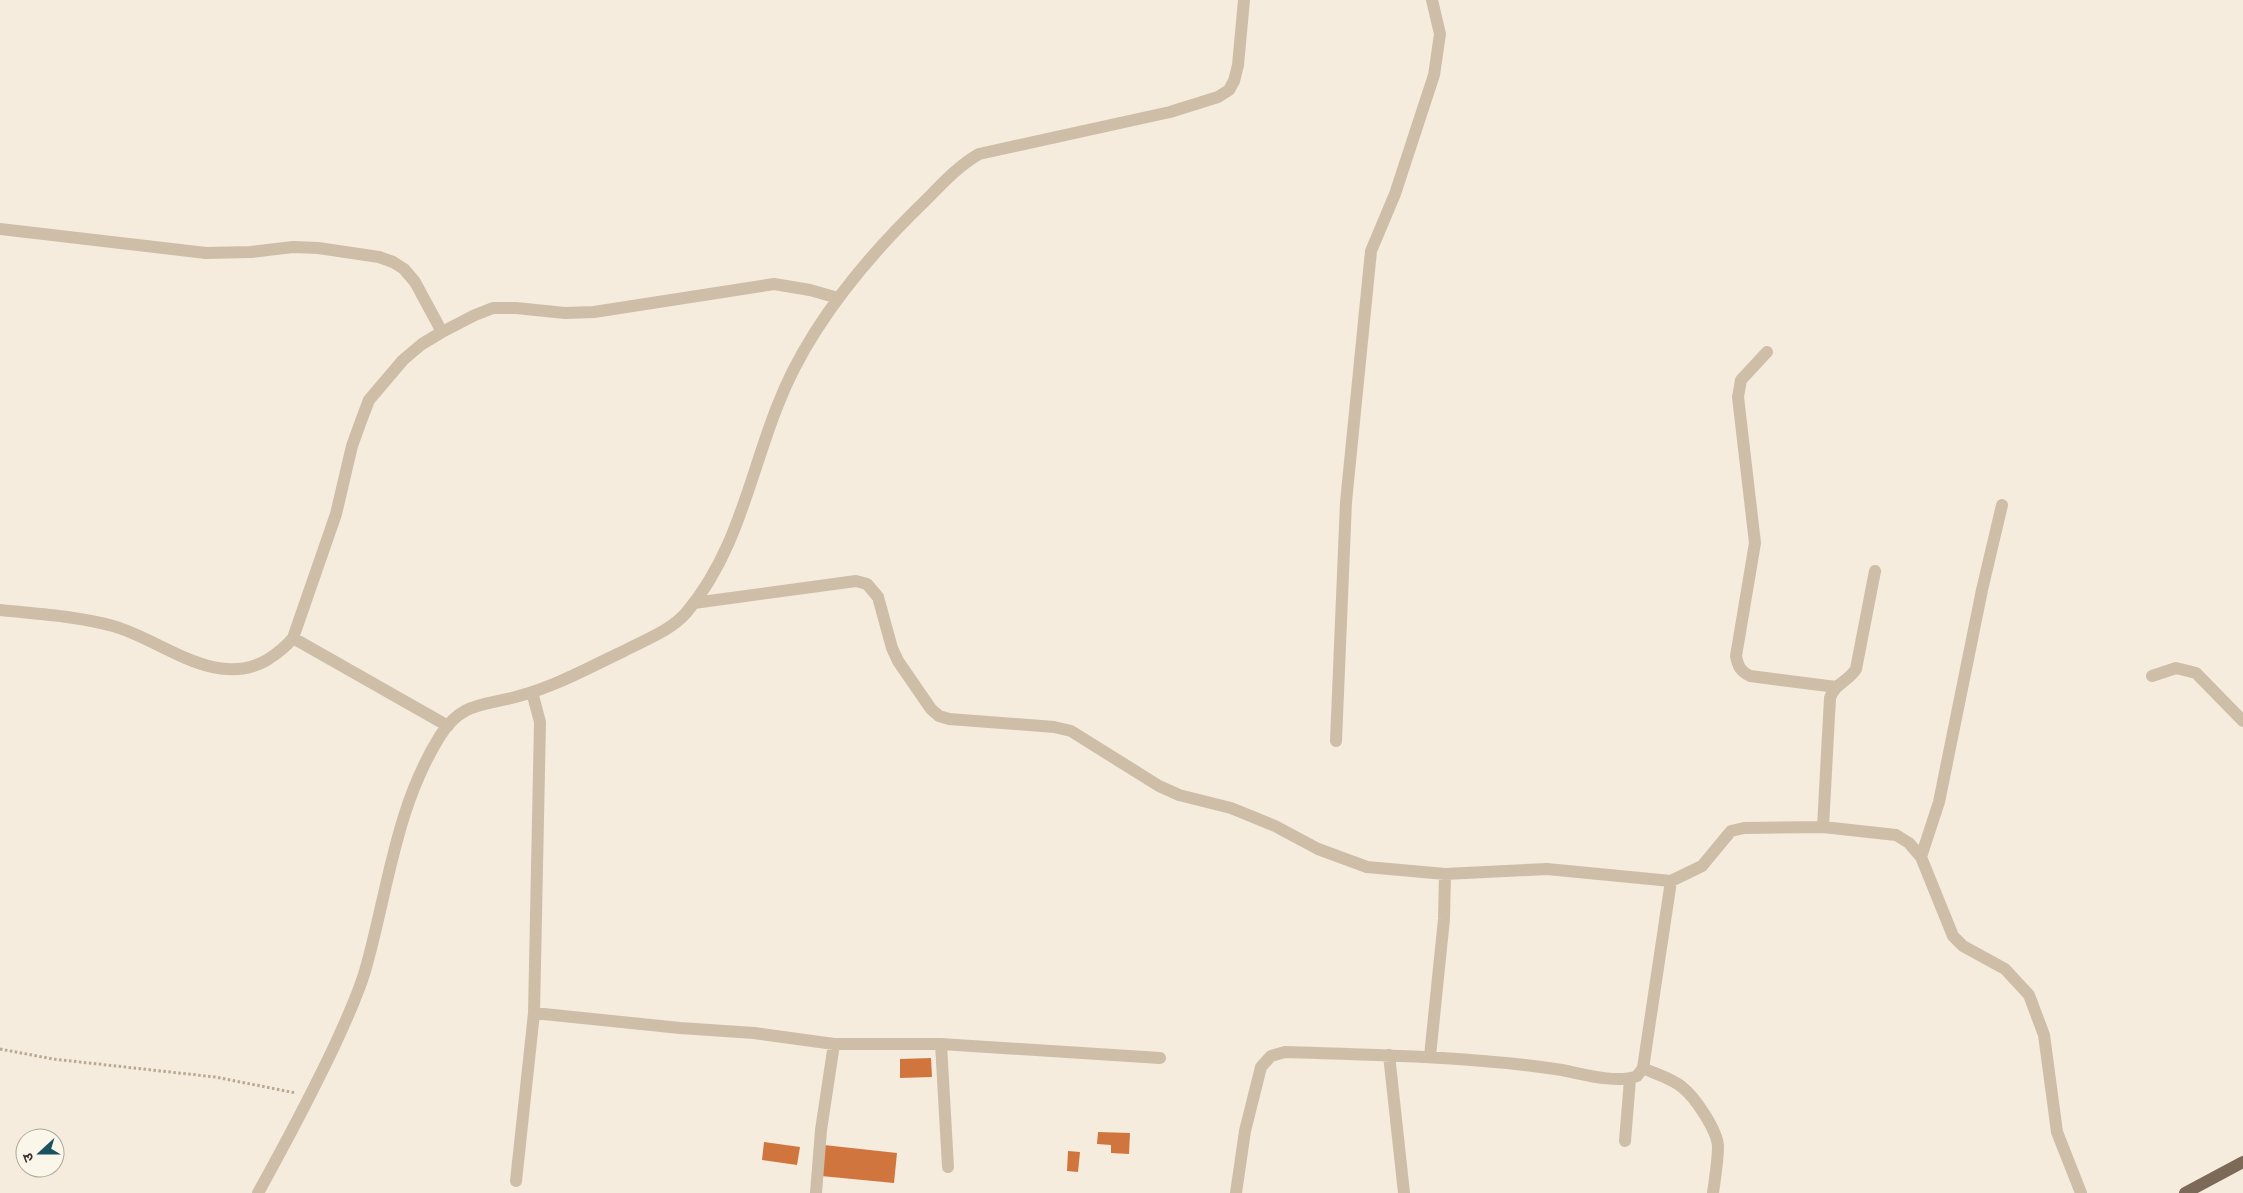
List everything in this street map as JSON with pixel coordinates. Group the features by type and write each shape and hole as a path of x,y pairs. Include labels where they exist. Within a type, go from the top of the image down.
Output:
{"main road":[{"path":"2185,1193 2243,1162"}],"street":[{"path":"258,1193 311,1096 364,973 393,852 409,796 425,761 448,726 462,711 472,706 532,692 577,674 664,631 676,623 694,604 714,574 732,538 784,390 799,359 838,298 908,217 956,170 979,154 1170,112 1218,97 1228,90 1234,81 1238,65 1244,0"},
{"path":"1336,741 1346,502 1372,251 1395,194 1434,75 1440,34 1432,0"},
{"path":"0,229 206,253 301,248 359,253 379,257 399,266 415,282 442,332"},
{"path":"0,610 79,618 113,626 138,635 203,665 225,671 236,671 260,663 286,647 293,638 336,514 352,446 369,400 403,360 422,344 475,315 494,308 587,313 677,301 767,285 810,290 838,298"},
{"path":"1767,352 1741,380 1738,397 1755,543 1736,656 1742,672 1750,676 1836,687"},
{"path":"1921,857 1939,802 1982,590 2002,505"},
{"path":"1823,827 1830,698 1836,687 1852,676 1856,668 1875,570"},
{"path":"694,604 856,581 867,584 878,597 892,648 898,660 931,709 939,716 950,719 1054,726 1071,731 1159,786 1179,795 1231,808 1275,826 1318,849 1367,867 1445,874 1547,869 1671,881 1702,866 1731,831 1744,828 1823,827 1896,835 1909,843 1921,857 1953,936 1963,946 2005,969 2029,995 2044,1035 2057,1132 2081,1193"},
{"path":"293,638 448,726"},
{"path":"2152,676 2176,668 2196,673 2243,721"},
{"path":"516,1181 534,1013 540,722 532,692"},
{"path":"1430,1056 1444,919 1445,874"},
{"path":"1236,1193 1248,1122 1261,1067 1271,1056 1285,1052 1430,1056 1550,1068 1630,1079 1637,1076 1643,1068 1671,881"},
{"path":"534,1013 680,1028 754,1033 834,1044 941,1044 1160,1058"},
{"path":"816,1193 821,1130 834,1044"},
{"path":"941,1044 948,1167"},
{"path":"1389,1055 1404,1193"},
{"path":"1643,1068 1681,1086 1688,1092 1712,1127 1718,1147 1713,1193"},
{"path":"1625,1141 1630,1079"}],"path":[{"path":"0,1049 53,1059 214,1077 311,1096"}],"building":[{"path":"931,1058 932,1077 900,1078 900,1059"},
{"path":"1098,1132 1130,1133 1129,1154 1111,1153 1111,1145 1097,1144"},
{"path":"764,1142 800,1147 797,1165 762,1160"},
{"path":"824,1145 897,1153 894,1183 821,1176"},
{"path":"1068,1151 1080,1152 1078,1172 1067,1171"}]}
